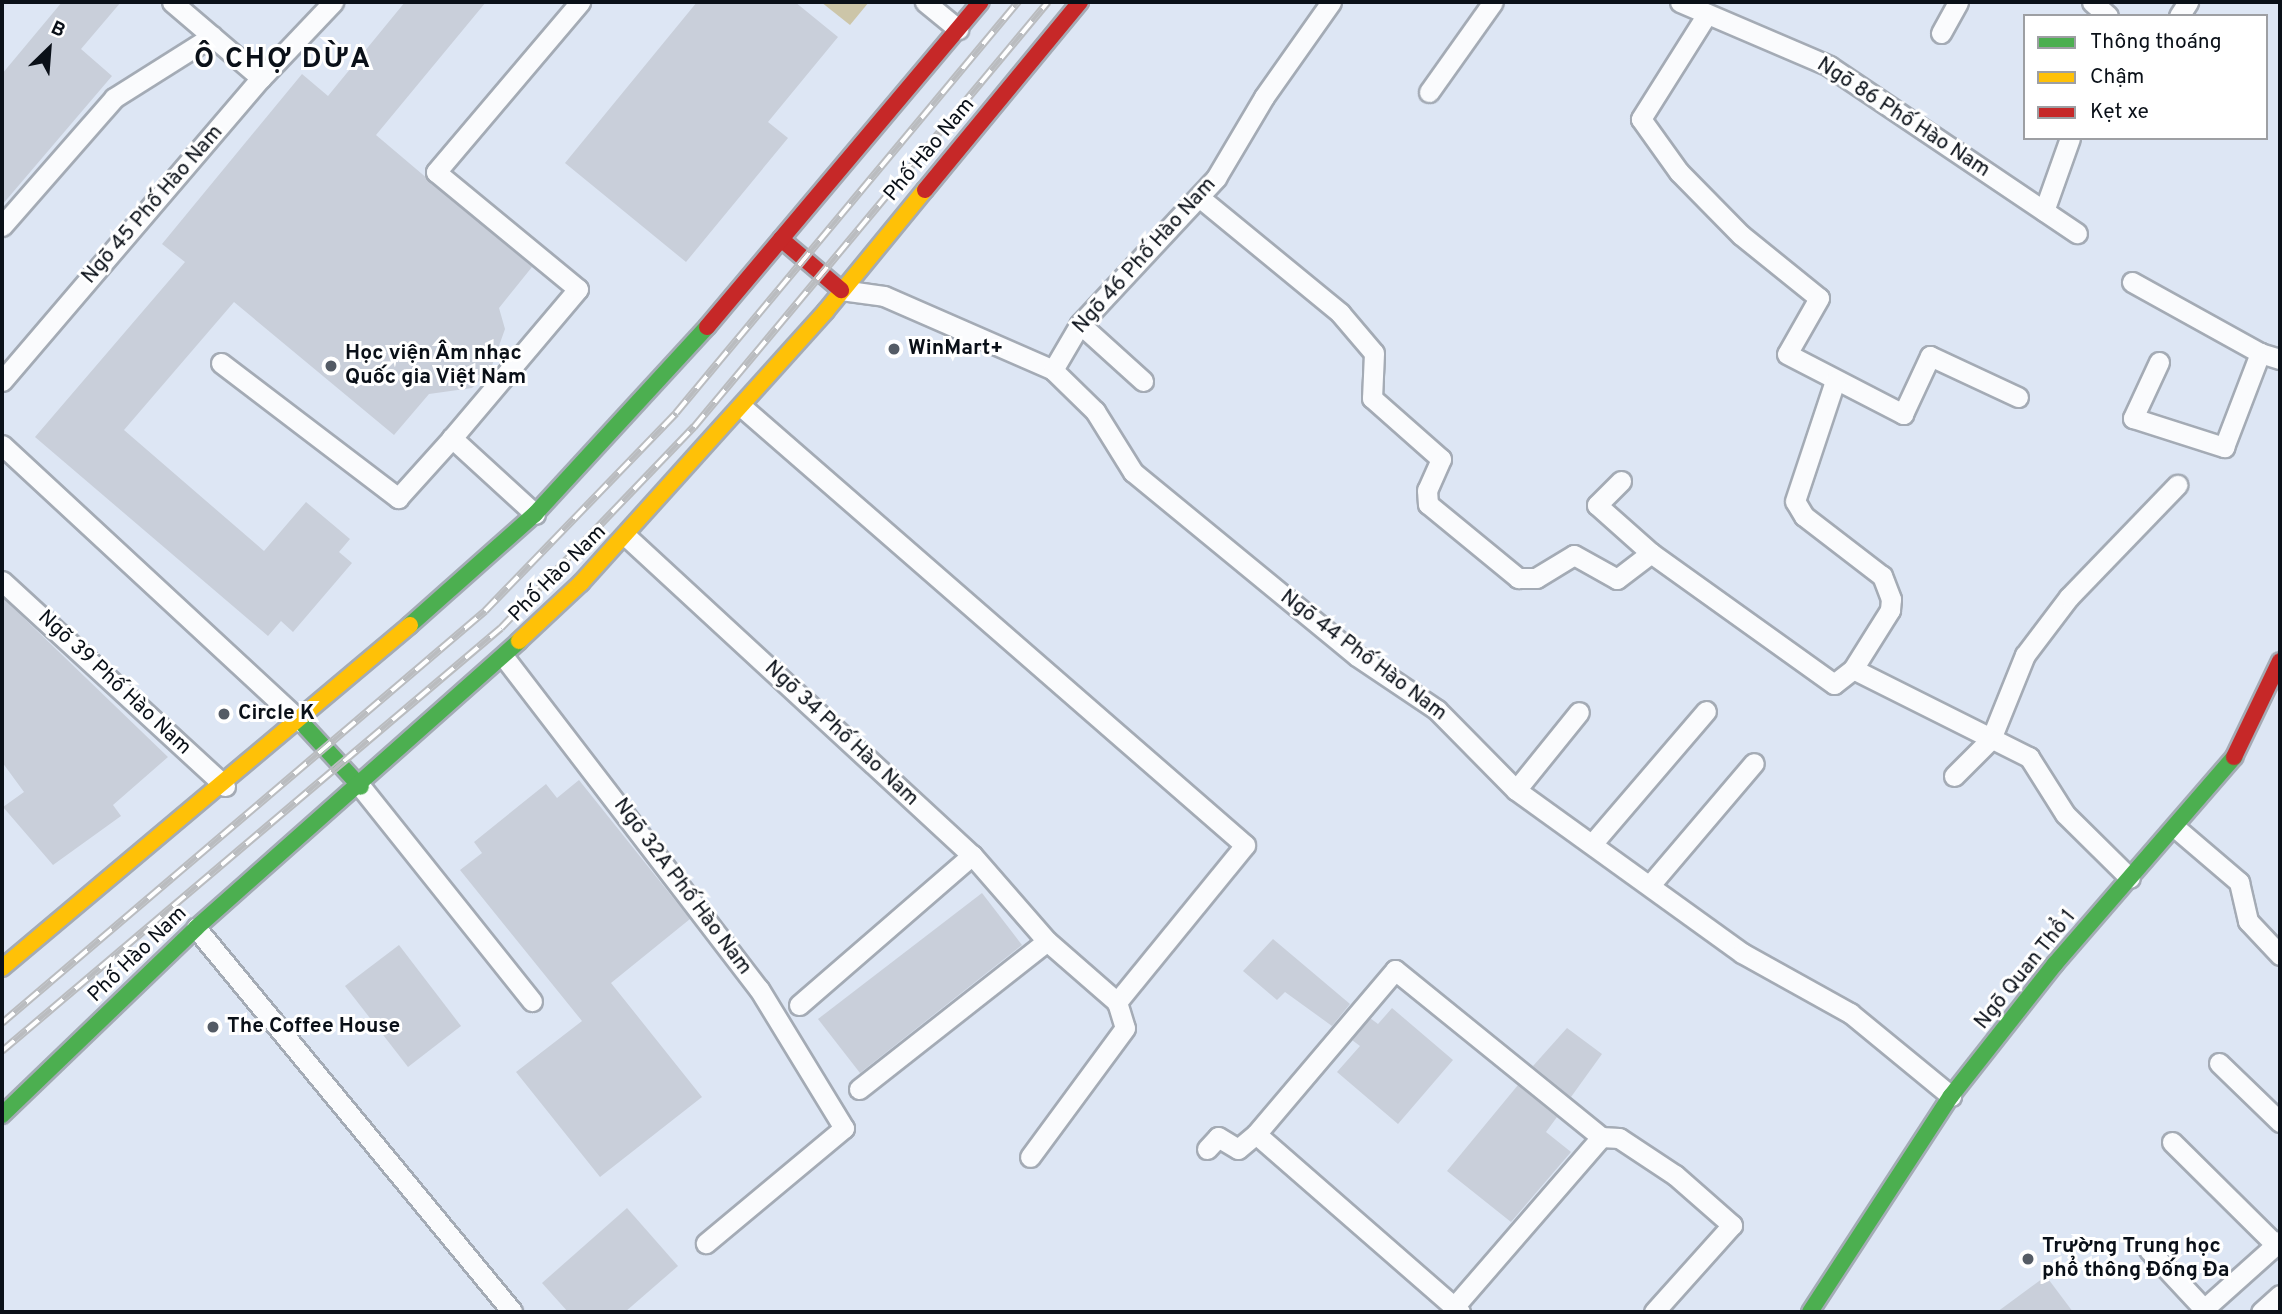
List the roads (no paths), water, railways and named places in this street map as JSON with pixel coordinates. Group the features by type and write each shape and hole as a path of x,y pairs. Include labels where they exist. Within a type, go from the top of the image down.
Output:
{"main road":[{"path":"2,968 301,722 535,514 649,396 981,2"},
{"name":"Phố Hào Nam","path":"6,1111 196,928 361,787 504,657 626,536 742,408 1080,2"},
{"path":"781,239 841,290"},
{"name":"Ngõ Quan Thổ 1","path":"1810,1312 1951,1096 2130,878 2177,830 2231,762 2280,661"},
{"path":"301,722 361,787"},
{"path":"2,1134 6,1111"}],"lane":[{"path":"172,2 261,78"},
{"name":"Ngõ 45 Phố Hào Nam","path":"2,381 261,78 333,2"},
{"path":"221,363 398,498 453,438 578,289 436,172 580,2"},
{"path":"925,2 958,29"},
{"name":"Ngõ 46 Phố Hào Nam","path":"1053,370 1080,324 1199,197 1331,2"},
{"path":"1429,92 1493,2"},
{"name":"Ngõ 86 Phố Hào Nam","path":"1680,2 1829,66 2077,233"},
{"path":"1941,33 1958,2"},
{"path":"2092,2 2106,14"},
{"path":"1707,14 1641,119 1679,172 1741,235 1819,298 1787,354 1835,382 1903,414 1930,356 2018,397"},
{"path":"2,226 114,99 212,36"},
{"path":"2044,211 2069,140"},
{"path":"1199,197 1340,313 1374,353 1373,398 1441,459 1427,490 1428,503 1518,578 1536,578 1574,555 1617,579 1650,553"},
{"path":"2132,282 2259,353 2280,359"},
{"name":"Ngõ 44 Phố Hào Nam","path":"841,290 884,296 1053,370 1095,411 1133,472 1357,656 1437,710 1516,790 1742,953 1850,1013 1951,1096"},
{"path":"1080,324 1143,381"},
{"path":"2159,362 2133,418 2224,447 2259,353"},
{"path":"1621,481 1597,505 1650,553 1834,684 1853,669 1890,610 1887,586 1804,516 1795,501 1835,382"},
{"path":"742,408 1245,845 1117,1002 1125,1028 1030,1157"},
{"path":"453,438 535,514"},
{"path":"2,445 301,722"},
{"path":"1954,776 1991,738 2025,655 2069,597 2177,485"},
{"name":"Ngõ 34 Phố Hào Nam","path":"626,536 972,855 1047,941 1117,1002"},
{"name":"Ngõ 39 Phố Hào Nam","path":"2,581 225,786"},
{"name":"Ngõ 32A Phố Hào Nam","path":"504,657 751,978 844,1128 706,1243"},
{"path":"1853,669 2028,757 2065,814 2130,878"},
{"path":"1592,845 1706,711"},
{"path":"1516,790 1579,712"},
{"path":"1650,885 1754,763"},
{"path":"361,787 532,1001"},
{"path":"2177,830 2239,882 2248,921 2280,955"},
{"path":"799,1005 972,855"},
{"path":"196,928 512,1312"},
{"path":"859,1089 1047,941"},
{"path":"1207,1149 1218,1137 1238,1149 1256,1135 1395,970 1601,1137 1619,1138 1675,1175 1732,1224 1654,1312"},
{"path":"2219,1063 2280,1122"},
{"path":"1256,1135 1457,1310 1601,1137"},
{"path":"2148,1250 2204,1310 2278,1243 2172,1142"},
{"path":"2261,1312 2280,1295"}],"railway":[{"path":"2,1023 485,611 676,413 1018,2"},
{"path":"2,1051 501,628 694,427 1048,2"}],"place":[{"name":"WinMart+","path":"894,349"},
{"name":"Học viện Âm nhạc Quốc gia Việt Nam","path":"331,366"},
{"name":"Circle K","path":"224,714"},
{"name":"The Coffee House","path":"213,1027"},
{"name":"Trường Trung học phổ thông Đống Đa","path":"2028,1259"}],"district":[{"name":"Ô CHỢ DỪA","path":"283,60"}]}
